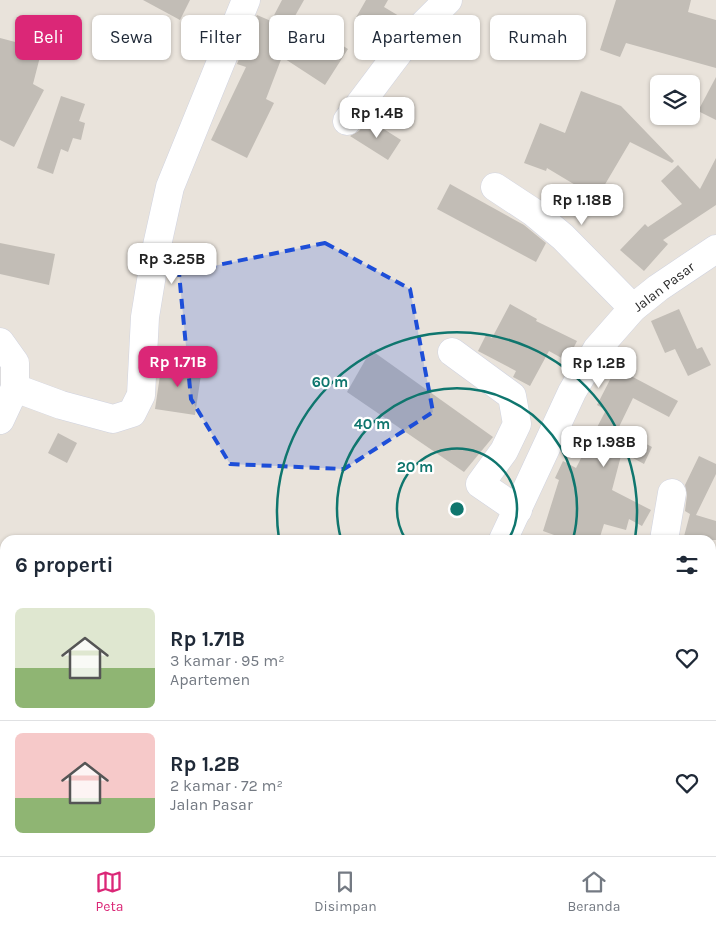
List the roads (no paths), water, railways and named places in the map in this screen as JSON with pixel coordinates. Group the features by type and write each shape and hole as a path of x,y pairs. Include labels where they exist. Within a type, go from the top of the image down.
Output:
{"street":[{"path":"15,388 61,405 113,419 132,413 141,395 145,317 156,250 170,187 246,0"},
{"path":"347,121 408,40 448,0"},
{"path":"495,187 533,212 563,237 634,308"},
{"name":"Jalan Pasar","path":"506,535 577,383 597,349 634,308 658,288 716,249"},
{"path":"0,342 15,363 15,388 0,420"},
{"path":"452,352 512,396 517,424 504,451 480,484 518,510"},
{"path":"665,535 672,493"}]}
